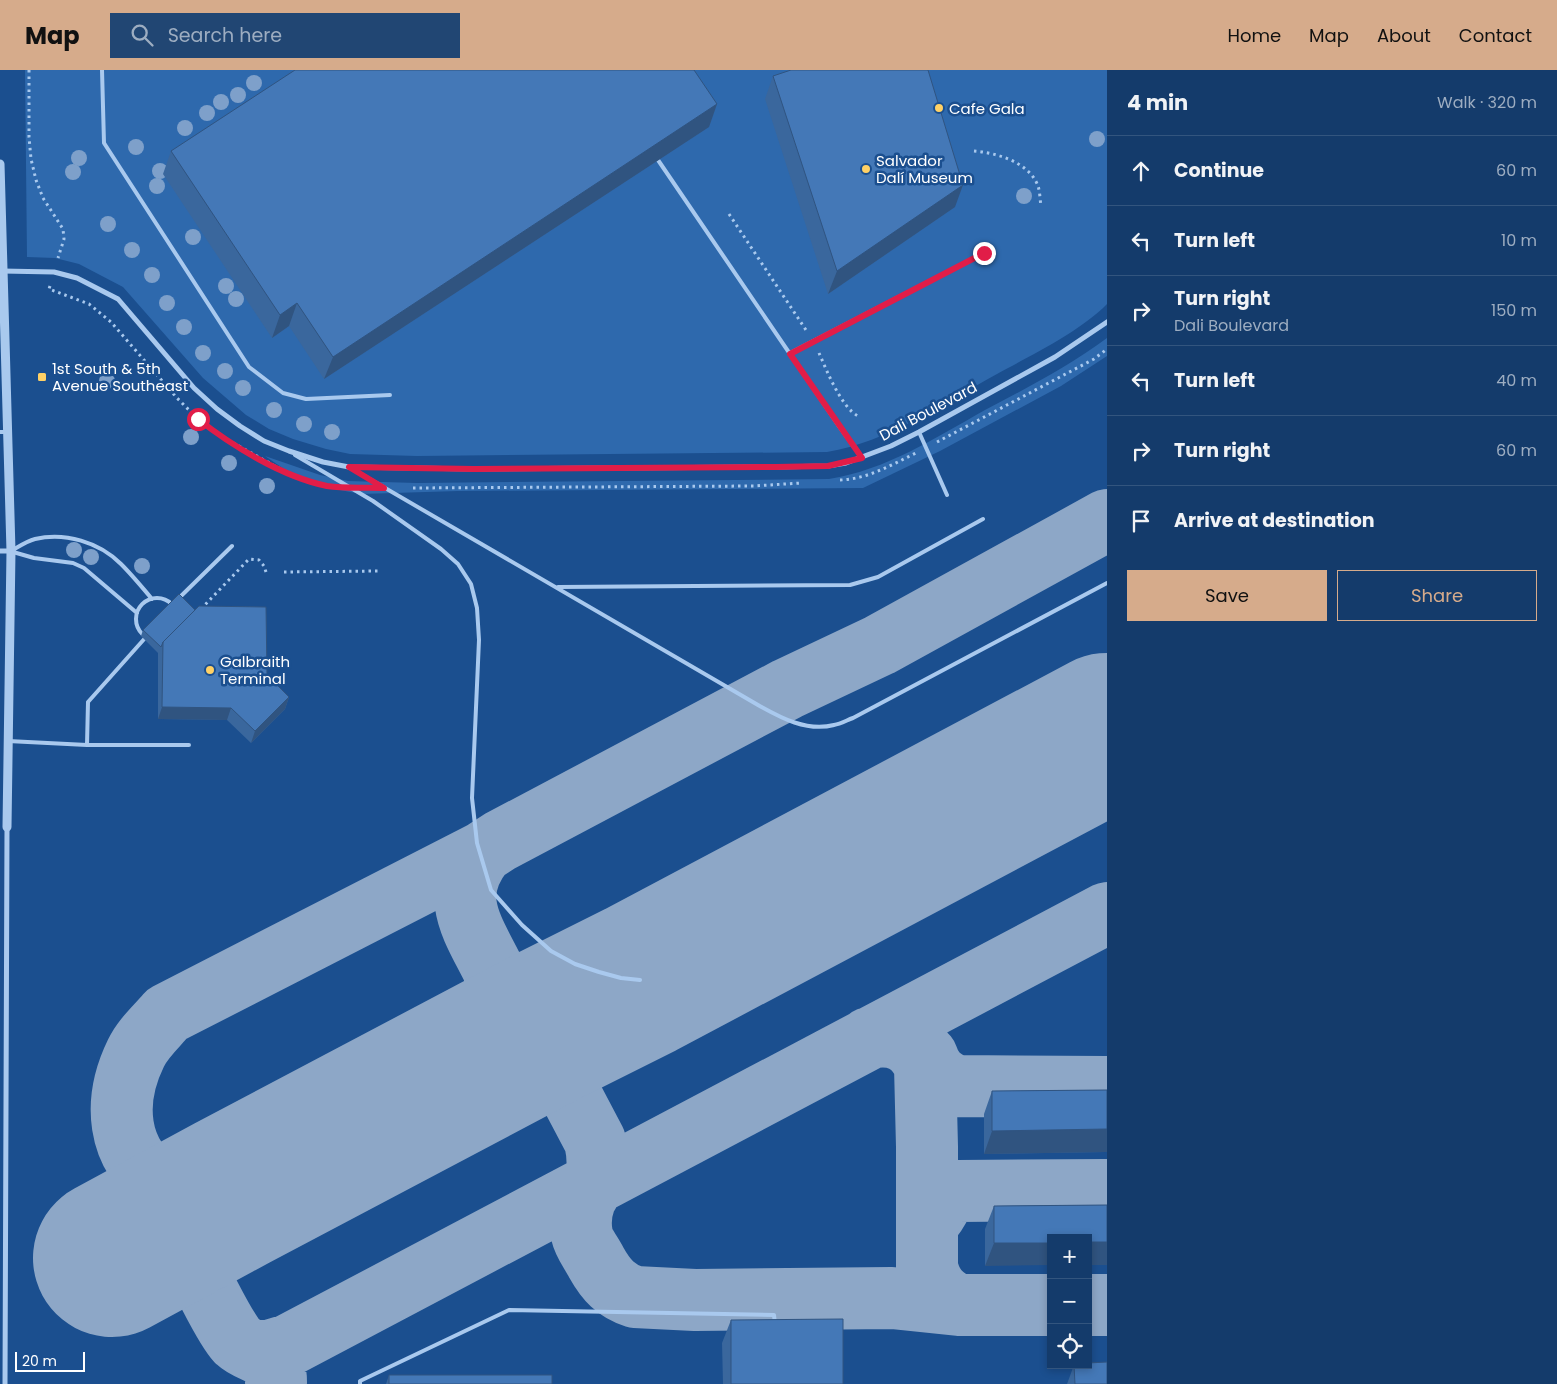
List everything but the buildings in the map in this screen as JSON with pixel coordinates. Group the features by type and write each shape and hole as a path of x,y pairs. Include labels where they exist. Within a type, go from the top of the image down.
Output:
{"street":[{"path":"0,164 4,432 10,551 8,741 2,827 5,1384"},
{"name":"Dali Boulevard","path":"1,271 54,272 77,278 118,299 189,381 217,409 240,426 264,441 289,451 323,462 349,467 474,469 828,466 862,458 919,432 1056,357 1107,322"},
{"path":"0,551 10,551"}],"lane":[{"path":"102,70 104,143 249,367 283,393 306,399 390,395"},
{"path":"658,160 862,458"},
{"path":"790,354 984,253"},
{"path":"919,432 947,495"},
{"path":"289,451 374,502 441,549 458,564 471,584 477,608 479,640 472,798 477,843 491,890 522,925 551,952 591,970 621,978 640,980"},
{"path":"349,467 758,706 788,721 813,726 834,725 853,718 1107,583"},
{"path":"555,587 850,585 878,577 983,519"},
{"path":"10,551 33,539 53,536 61,536 91,544 120,563 152,599"},
{"path":"172,604 232,546"},
{"path":"10,551 34,558 61,560 84,568 137,613"},
{"path":"160,598 172,604 178,617 178,624 172,635 159,641 146,638 137,627 137,613 140,607 152,599 160,598"},
{"path":"87,745 88,702 146,638"},
{"path":"8,741 87,745 189,745"},
{"path":"360,1384 360,1381 509,1310 774,1315 775,1333"}],"path":[{"path":"29,70 29,137 31,159 43,198 63,229 64,239"},
{"path":"974,151 989,152 1023,167 1034,178 1041,206"},
{"path":"729,214 813,341 832,381 851,412 858,416"},
{"path":"61,293 89,304 112,322 177,398 198,419 217,434 293,476 319,484"},
{"path":"837,480 856,479 880,471 1094,359 1107,349"},
{"path":"384,488 754,486 810,482"},
{"path":"199,610 249,559 259,560 266,572"},
{"path":"284,572 379,571"}],"shaded area":[{"path":"25,70 1107,70 1107,304 1083,324 1055,342 936,409 872,440 827,452 417,456 350,454 326,449 269,429 246,415 203,378 123,287 79,264 55,258 27,257"},
{"path":"1107,338 1107,356 1061,386 940,451 863,488 458,491 361,494 319,486 284,469 265,456 320,475 348,481 417,483 829,479 850,475 910,452 1048,376"}],"taxiway":[{"path":"232,1193 197,1199 172,1191 147,1173 135,1159 127,1143 123,1126 122,1108 124,1089 129,1071 142,1042 167,1014 483,852 500,841 787,689 880,645 1107,520"},
{"path":"483,852 473,868 467,883 465,897 471,925 493,969"},
{"path":"255,1351 269,1351 289,1345 1107,913"},
{"path":"483,1060 499,1032 501,1017 500,1000 493,969 515,991 537,1005 549,1009 563,1009 577,1008 593,1003"},
{"path":"869,1038 887,1037 903,1041 915,1050 925,1066 927,1267 931,1280 938,1290 959,1305"},
{"path":"927,1056 938,1075 957,1086 1107,1087"},
{"path":"555,1065 596,1146 597,1173 585,1200 582,1213 582,1235 586,1245 608,1279 628,1295 695,1300 892,1298 959,1305 1047,1305"},
{"path":"927,1223 932,1219 947,1196 958,1191 1107,1190"},
{"path":"214,1202 193,1233 191,1242 192,1257 215,1306 233,1336 244,1346 268,1359 275,1371 276,1382"},
{"path":"1092,1305 1107,1305"}],"runway":[{"path":"112,1258 1107,732"}],"place":[{"name":"Cafe Gala","path":"939,108"},
{"name":"Salvador Dalí Museum","path":"866,169"},
{"name":"1st South & 5th Avenue Southeast","path":"42,377"},
{"name":"Galbraith Terminal","path":"210,670"}],"route":[{"path":"198,419 217,434 293,476 328,486 384,488 349,467 417,469 776,467 828,466 846,463 862,458 790,354 984,253"}]}
